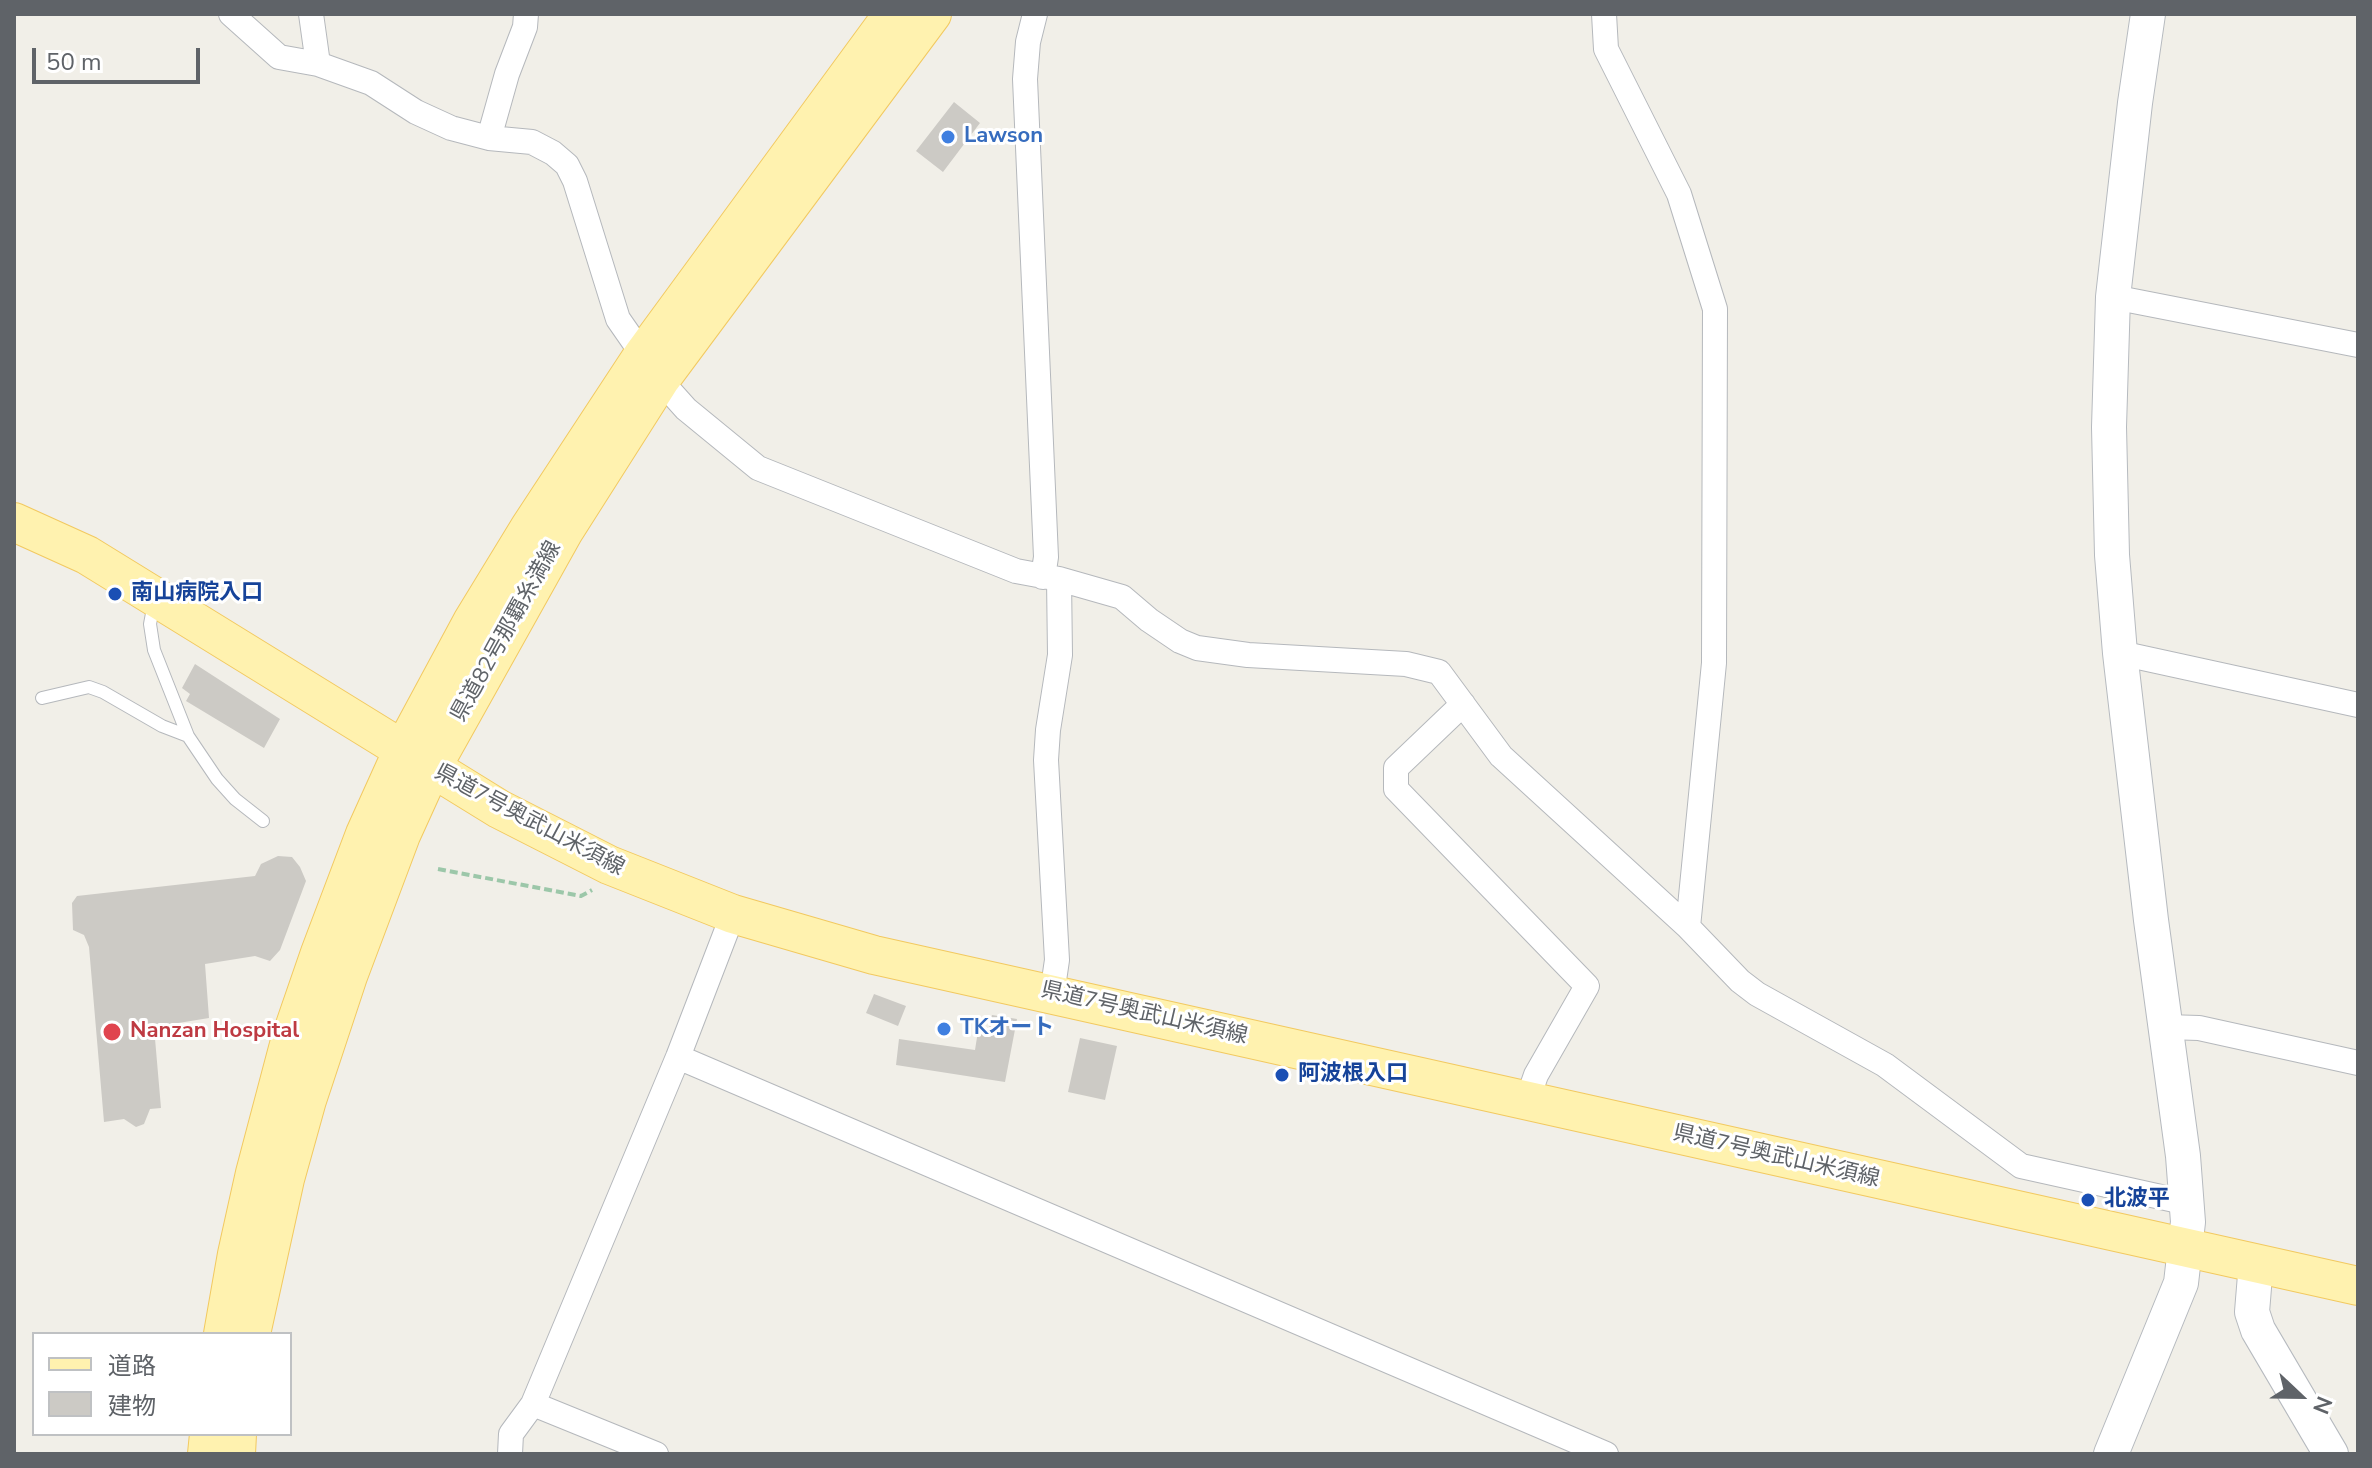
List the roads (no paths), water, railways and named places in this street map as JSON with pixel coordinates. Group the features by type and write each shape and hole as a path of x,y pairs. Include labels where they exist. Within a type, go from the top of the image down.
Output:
{"main road":[{"name":"県道82号那覇糸満線","path":"223,1332 249,1200 291,1037 365,834 417,760 564,531 652,367 893,14"},
{"name":"県道82号那覇糸満線","path":"652,367 932,14"},
{"name":"県道7号奥武山米須線","path":"14,522 65,544 156,596 499,809 609,865 733,914 862,952 2358,1286"},
{"name":"県道82号那覇糸満線","path":"251,1332 285,1179 307,1100 353,961 401,835 417,760"}],"street":[{"path":"231,14 279,57 318,64 371,83 416,112 451,128 489,138 532,142 567,165 588,217 618,319 686,409 758,468 1016,571 1122,597 1170,634 1197,648 1248,655 1421,666 1439,672 1501,756 1688,927 1740,981 1885,1065 2021,1166 2188,1203"},
{"path":"311,14 318,64"},
{"path":"489,138 507,74 525,27 526,14"},
{"path":"1035,14 1028,42 1025,79 1046,557 1060,655 1046,760 1057,960 1052,994"},
{"path":"1604,14 1606,49 1679,194 1715,309 1714,663 1688,927"},
{"path":"2111,1454 2181,1283 2188,1203 2120,653 2112,555 2109,427 2113,297 2148,14"},
{"path":"2113,297 2358,345"},
{"path":"2120,653 2358,705"},
{"path":"1463,704 1396,768 1396,789 1587,986 1536,1075 1527,1101"},
{"path":"510,1454 511,1434 533,1404 678,1057 733,914"},
{"path":"2166,1027 2199,1028 2358,1063"},
{"path":"678,1057 1606,1454"},
{"path":"2256,1263 2252,1312 2258,1330 2331,1454"},
{"path":"533,1404 656,1454"}],"lane":[{"path":"156,596 150,624 154,650 188,736 217,779 235,799 263,821"},
{"path":"42,698 89,687 162,726 188,736"}],"place":[{"name":"Lawson","path":"948,137"},
{"name":"南山病院入口","path":"115,594"},
{"name":"TKオート","path":"944,1029"},
{"name":"Nanzan Hospital","path":"112,1032"},
{"name":"阿波根入口","path":"1282,1075"},
{"name":"北波平","path":"2088,1200"}]}
